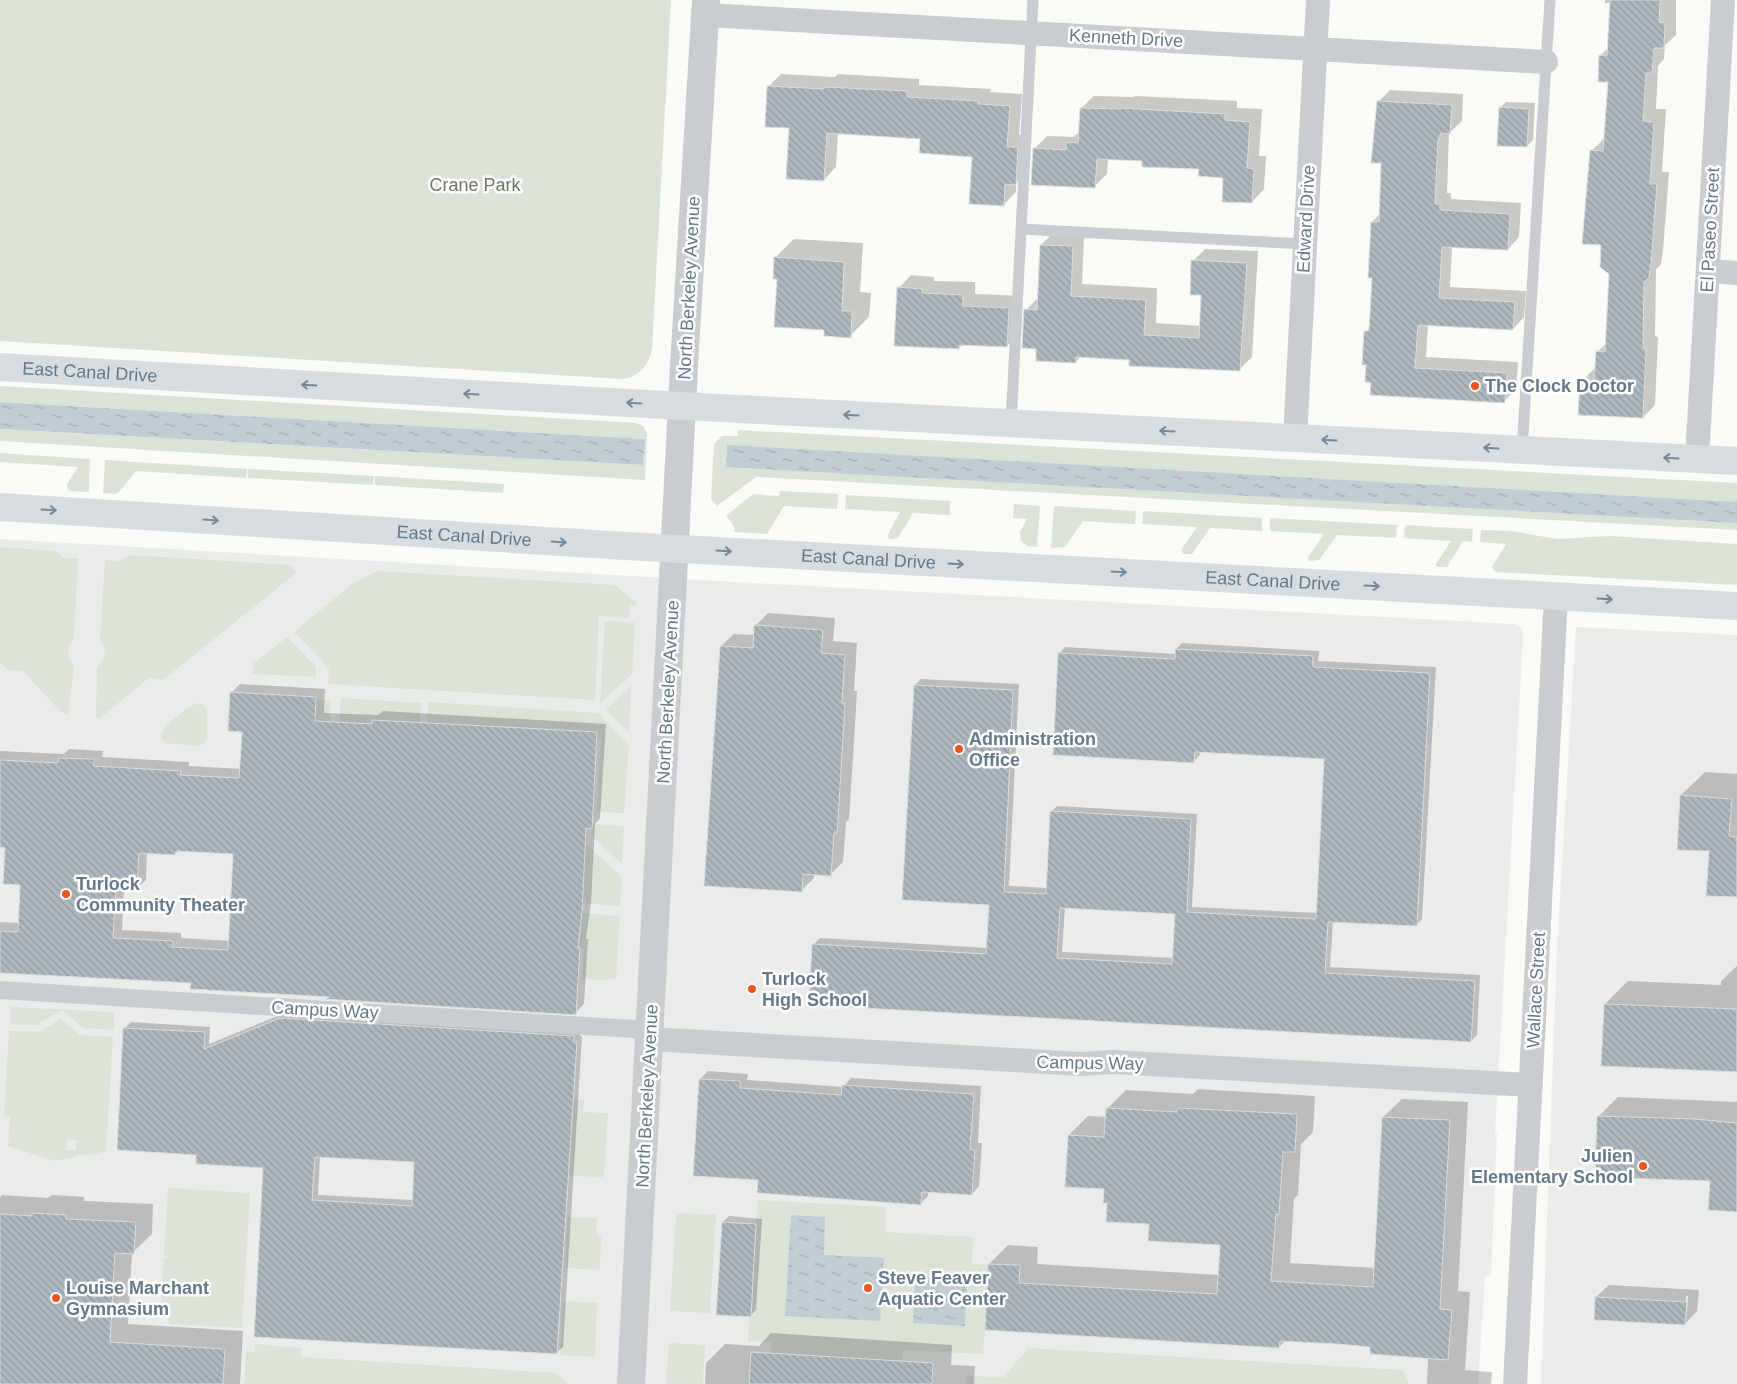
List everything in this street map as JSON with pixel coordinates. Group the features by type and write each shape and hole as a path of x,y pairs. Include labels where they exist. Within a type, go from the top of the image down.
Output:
{"main road":[{"name":"East Canal Drive","path":"0,367 682,406 1737,461"},
{"name":"East Canal Drive","path":"0,508 676,549 1737,606"}],"street":[{"name":"Edward Drive","path":"1295,438 1318,0"},
{"name":"El Paseo Street","path":"1698,459 1723,0"},
{"name":"Kenneth Drive","path":"705,7 1031,33 1546,62"},
{"name":"North Berkeley Avenue","path":"631,1384 682,406 705,7"},
{"path":"1708,271 1737,273"},
{"name":"Wallace Street","path":"1515,1384 1556,596"},
{"name":"Campus Way","path":"0,990 1081,1064 1112,1062 1531,1085"}],"lane":[{"path":"1011,423 1033,0"},
{"path":"1522,450 1550,0"},
{"path":"1021,229 1305,244"}],"shaded area":[{"name":"Turlock High School","path":"0,539 1517,625 1522,629 1523,638 1495,1133 1497,1133 1491,1275 1485,1276 1478,1384 0,1384"},
{"name":"Julien Elementary School","path":"1576,627 1737,635 1737,1384 1541,1384 1557,949"}],"green space":[{"name":"Crane Park","path":"0,0 671,0 652,349 648,361 638,373 622,379 0,341"},
{"path":"0,386 636,423 644,427 647,434 645,480 0,441 0,429 643,465 645,439 0,402"},
{"path":"738,430 1737,483 1737,502 728,446 726,466 1737,523 1737,530 756,477 717,506 711,499 714,444 722,436 738,436"},
{"path":"0,453 90,459 89,492 70,491 67,488 67,484 78,467 0,462"},
{"path":"105,460 247,469 246,478 136,471 119,492 115,494 103,493"},
{"path":"248,469 374,476 373,485 248,478"},
{"path":"375,476 504,484 503,493 375,485"},
{"path":"780,491 838,494 837,509 784,506 767,534 734,532 734,526 726,516 753,494 779,496"},
{"path":"846,495 950,501 950,515 913,513 898,538 889,539 888,535 900,512 845,509"},
{"path":"1014,504 1040,506 1037,547 1027,546 1021,541 1020,532 1027,519 1013,518"},
{"path":"1054,506 1136,511 1135,524 1083,521 1065,547 1051,548"},
{"path":"1143,511 1262,518 1262,531 1210,528 1192,554 1183,554 1181,550 1197,527 1142,524"},
{"path":"1270,518 1397,525 1396,538 1337,535 1319,560 1310,561 1308,559 1309,556 1324,534 1270,531"},
{"path":"1405,525 1473,529 1472,542 1463,541 1447,567 1437,567 1436,564 1451,541 1404,538"},
{"path":"1481,530 1512,531 1557,539 1609,536 1737,544 1737,585 1495,572 1492,567 1506,544 1480,542"},
{"path":"0,547 55,551 64,558 78,558 74,638 68,652 74,665 68,716 59,710 23,671 8,670 0,662"},
{"path":"130,555 291,565 296,573 163,680 149,678 100,718 96,718 97,667 102,661 104,654 104,646 100,639 105,560 120,561"},
{"path":"377,571 615,585 636,602 636,606 630,606 629,618 599,616 595,700 328,684 329,668 294,632 352,584"},
{"path":"605,621 635,623 632,674 600,703"},
{"path":"287,637 316,667 316,677 253,674 253,664"},
{"path":"631,686 629,733 606,709"},
{"path":"341,698 421,703 420,723 373,720 372,724 339,725"},
{"path":"316,700 331,701 329,746 314,736"},
{"path":"428,702 598,713 629,745 624,813 597,812 601,739 597,738 597,732 519,727 518,735 427,723"},
{"path":"198,703 207,709 207,739 204,744 198,746 165,743 162,740 161,734 167,725 189,707"},
{"path":"592,824 624,826 622,864 591,835"},
{"path":"561,827 589,847 622,877 620,906 582,903 585,856 481,850"},
{"path":"582,913 620,916 616,978 604,980 583,979 584,948 476,942"},
{"path":"11,1007 114,1012 114,1030 84,1028 62,1010 37,1025 10,1024"},
{"path":"61,1019 80,1035 113,1037 106,1151 90,1155 77,1154 76,1157 55,1161 8,1146 10,1117 4,1116 9,1031 39,1032","holes":["67,1139 77,1140 76,1150 66,1150"]},
{"path":"573,1099 584,1100 583,1112 608,1113 604,1177 568,1176"},
{"path":"168,1188 250,1193 242,1328 170,1324 161,1300 164,1258 167,1258 167,1255 164,1255"},
{"name":"Steve Feaver Aquatic Center","path":"758,1200 886,1207 885,1232 973,1237 972,1264 1020,1265 1017,1332 985,1330 983,1354 903,1350 902,1361 771,1353 771,1342 748,1341 749,1317 716,1315 722,1222 756,1224"},
{"path":"681,1213 716,1215 710,1313 670,1311 676,1216"},
{"path":"568,1217 597,1218 596,1233 601,1237 600,1270 565,1268"},
{"path":"563,1301 597,1303 595,1357 560,1355"},
{"path":"669,1343 705,1345 703,1384 666,1384"},
{"path":"255,1344 301,1348 301,1357 556,1373 568,1384 244,1384 246,1351 255,1352"},
{"path":"1028,1348 1403,1370 1409,1384 966,1384 966,1376 1004,1377"}],"water":[{"path":"0,402 645,439 643,465 0,429"},
{"path":"727,445 1737,502 1737,523 726,467"},
{"path":"791,1215 825,1217 824,1255 884,1258 880,1321 785,1316"},
{"path":"915,1278 967,1281 965,1326 913,1323"}],"building":[{"path":"1610,0 1660,0 1659,22 1665,23 1664,48 1654,48 1652,73 1646,73 1643,121 1654,122 1650,184 1657,184 1651,264 1649,278 1644,282 1643,349 1646,349 1643,418 1578,415 1580,381 1594,382 1596,351 1605,352 1609,274 1600,267 1601,245 1582,244 1590,150 1603,151 1608,82 1598,82 1599,55 1607,56"},
{"path":"767,86 907,91 907,97 978,101 978,104 1010,106 1007,147 1018,147 1016,185 1005,184 1004,206 969,204 972,157 919,153 920,139 827,133 824,181 786,179 789,128 765,127"},
{"path":"1377,101 1452,105 1450,134 1440,133 1440,139 1438,139 1435,204 1440,204 1440,210 1510,214 1508,250 1442,247 1439,298 1515,302 1513,330 1418,325 1415,368 1507,373 1505,403 1370,395 1371,383 1365,382 1366,365 1362,365 1364,331 1369,331 1372,278 1368,278 1371,222 1379,222 1381,163 1371,163"},
{"path":"1499,107 1529,109 1527,147 1497,146"},
{"path":"1080,108 1121,108 1225,114 1225,120 1250,122 1247,168 1254,169 1252,203 1222,202 1223,178 1198,176 1199,169 1142,167 1142,161 1097,159 1095,188 1031,185 1033,148 1066,150 1066,142 1078,143"},
{"path":"1040,245 1073,246 1071,296 1146,300 1144,335 1199,338 1201,295 1190,295 1191,260 1247,263 1240,371 1129,366 1129,360 1076,357 1076,363 1036,361 1036,349 1022,348 1024,309 1037,310"},
{"path":"774,257 844,262 842,311 852,311 851,338 824,336 824,330 774,327 777,279 773,279"},
{"path":"897,287 922,289 922,293 963,295 963,306 1009,308 1007,347 959,345 959,349 894,346"},
{"path":"754,625 823,630 821,653 845,655 842,703 845,703 838,820 837,833 834,833 831,876 803,874 802,892 704,886 720,646 753,648"},
{"path":"1175,649 1313,656 1313,667 1430,673 1417,926 1328,922 1325,973 1475,981 1471,1042 809,1005 812,944 986,954 989,905 902,900 914,685 1013,690 1004,892 1046,894 1050,811 1191,819 1187,912 1316,919 1324,759 1195,752 1194,763 1053,755 1058,653 1175,659","holes":["1060,908 1175,914 1172,964 1057,958"]},
{"path":"230,692 316,697 315,721 372,724 372,720 597,732 592,829 586,828 582,913 578,948 580,948 576,1015 190,989 191,983 0,973 0,931 18,932 20,885 3,884 5,848 0,847 0,760 58,763 58,758 94,759 94,766 181,771 180,775 239,778 242,732 228,731","holes":["176,851 233,854 228,950 172,947 173,941 113,938 116,889 137,890 139,853 175,855"]},
{"path":"1680,795 1732,799 1729,836 1737,837 1737,897 1706,896 1709,851 1677,850"},
{"path":"1604,1004 1737,1009 1737,1072 1601,1066"},
{"path":"280,1018 574,1036 574,1042 577,1042 557,1354 254,1337 263,1168 196,1164 196,1155 117,1150 123,1028 205,1032 204,1049","holes":["315,1157 414,1162 412,1206 312,1200"]},
{"path":"699,1079 740,1081 740,1088 841,1095 842,1085 974,1094 970,1150 975,1150 972,1195 922,1192 921,1205 757,1193 758,1180 693,1176"},
{"path":"1106,1108 1177,1112 1178,1108 1297,1114 1295,1152 1283,1152 1279,1215 1276,1214 1271,1281 1373,1287 1382,1117 1450,1120 1440,1309 1452,1310 1448,1360 1370,1354 1370,1347 1337,1344 1280,1341 1279,1348 985,1330 988,1264 1020,1265 1019,1283 1217,1294 1220,1245 1148,1241 1149,1224 1106,1222 1107,1203 1103,1203 1104,1189 1065,1187 1068,1135 1104,1137"},
{"path":"1597,1116 1695,1119 1737,1123 1737,1212 1708,1210 1710,1181 1595,1177"},
{"name":"Louise Marchant Gymnasium","path":"32,1213 66,1215 66,1219 136,1222 134,1254 115,1253 110,1342 225,1349 223,1384 0,1384 0,1214 32,1216"},
{"path":"722,1222 756,1224 751,1317 716,1315"},
{"path":"1595,1297 1687,1302 1685,1325 1594,1320"},
{"path":"751,1352 933,1363 932,1384 749,1384"}],"place":[{"name":"The Clock Doctor","path":"1475,386"},
{"name":"Administration Office","path":"959,749"},
{"name":"Turlock Community Theater","path":"66,894"},
{"name":"Turlock High School","path":"752,989"},
{"name":"Julien Elementary School","path":"1643,1166"},
{"name":"Steve Feaver Aquatic Center","path":"868,1288"},
{"name":"Louise Marchant Gymnasium","path":"56,1298"}]}
